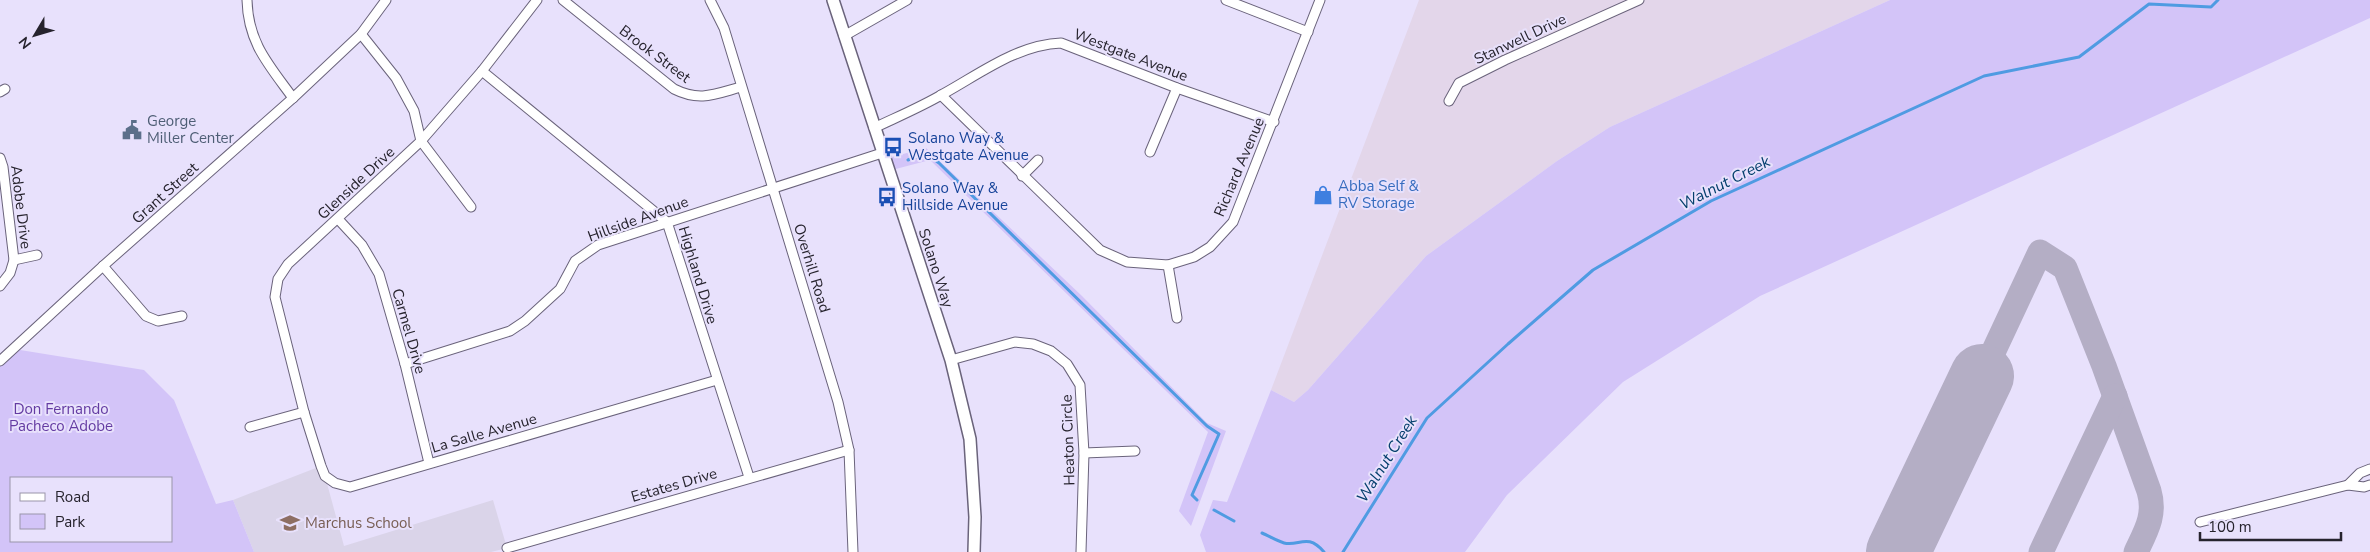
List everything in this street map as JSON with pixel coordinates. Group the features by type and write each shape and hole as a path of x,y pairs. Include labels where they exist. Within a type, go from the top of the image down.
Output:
{"street":[{"path":"247,0 249,27 260,52 293,98"},
{"name":"Grant Street","path":"0,361 103,266 293,98 361,34 386,0"},
{"name":"Glenside Drive","path":"304,412 275,297 278,280 288,264 421,141 482,72 537,0"},
{"name":"Brook Street","path":"563,0 674,89 687,96 699,98 741,87"},
{"name":"Overhill Road","path":"710,0 724,28 838,402 849,450 853,552"},
{"name":"Solano Way","path":"833,0 951,360 970,438 975,517 974,552"},
{"path":"844,36 907,0"},
{"path":"1226,0 1308,32"},
{"name":"Richard Avenue","path":"941,96 1100,250 1127,262 1168,264 1194,257 1210,247 1233,222 1274,122 1320,0"},
{"name":"Stanwell Drive","path":"1449,101 1459,83 1505,60 1639,0"},
{"path":"361,34 396,78 414,111 421,141 471,207"},
{"name":"Westgate Avenue","path":"874,128 941,96 1019,52 1041,44 1061,43 1176,88 1274,122"},
{"name":"Highland Drive","path":"482,72 667,222 716,380 750,478"},
{"path":"1150,152 1176,88"},
{"name":"Hillside Avenue","path":"405,364 510,331 525,321 560,288 574,261 598,245 882,153"},
{"name":"Adobe Drive","path":"0,158 3,167 14,260 10,273 0,286"},
{"path":"1022,176 1038,160"},
{"name":"Carmel Drive","path":"338,219 362,246 379,274 405,364 429,463"},
{"name":"Adobe Drive","path":"14,260 37,255"},
{"path":"1168,264 1177,318"},
{"path":"103,266 146,316 158,321 182,316"},
{"name":"Heaton Circle","path":"951,360 1015,342 1033,344 1051,351 1067,364 1080,385 1084,453 1081,552"},
{"name":"La Salle Avenue","path":"304,412 320,466 325,476 335,483 350,486 716,380"},
{"path":"250,427 304,412"},
{"name":"Estates Drive","path":"507,548 849,450"},
{"path":"1084,453 1135,452"},
{"path":"2348,485 2360,473 2370,469"},
{"path":"2200,522 2348,485 2364,487 2370,485"}],"shaded area":[{"path":"1419,0 1890,0 1610,127 1557,161 1426,256 1308,390 1294,402 1271,390"},
{"name":"Marchus School","path":"321,466 344,546 493,500 507,548 491,552 254,552 233,500"}],"green space":[{"path":"1890,0 2370,0 2370,18 1760,296 1623,382 1507,495 1465,552 1206,552 1200,535 1213,500 1227,502 1271,390 1294,402 1308,390 1426,256 1557,161 1610,127"},
{"path":"926,148 1082,296 1207,423 1226,431 1191,526 1179,511 1208,432 930,160 888,171 884,159"},
{"name":"Don Fernando Pacheco Adobe","path":"14,349 144,370 174,400 216,504 233,500 254,552 0,552 0,361"}],"waterway":[{"name":"Walnut Creek","path":"1343,552 1427,418 1593,270 1711,201 1984,76 2079,57 2149,4 2211,7 2218,0"},
{"path":"908,160 924,155 931,157 939,163 1207,426 1219,434 1192,495 1197,500"},
{"path":"1214,510 1234,521"},
{"path":"1262,533 1289,544 1308,541 1318,546 1324,552"}],"taxiway":[{"path":"1982,376 2040,252 2065,268 2104,366 2149,491 2151,515 2136,552"},
{"path":"2041,552 2115,396"}],"runway":[{"path":"1898,552 1982,376"}],"place":[{"name":"George Miller Center","path":"132,130"},
{"name":"Solano Way & Westgate Avenue","path":"893,147"},
{"name":"Abba Self & RV Storage","path":"1323,195"},
{"name":"Solano Way & Hillside Avenue","path":"887,197"},
{"name":"Marchus School","path":"290,523"}]}
